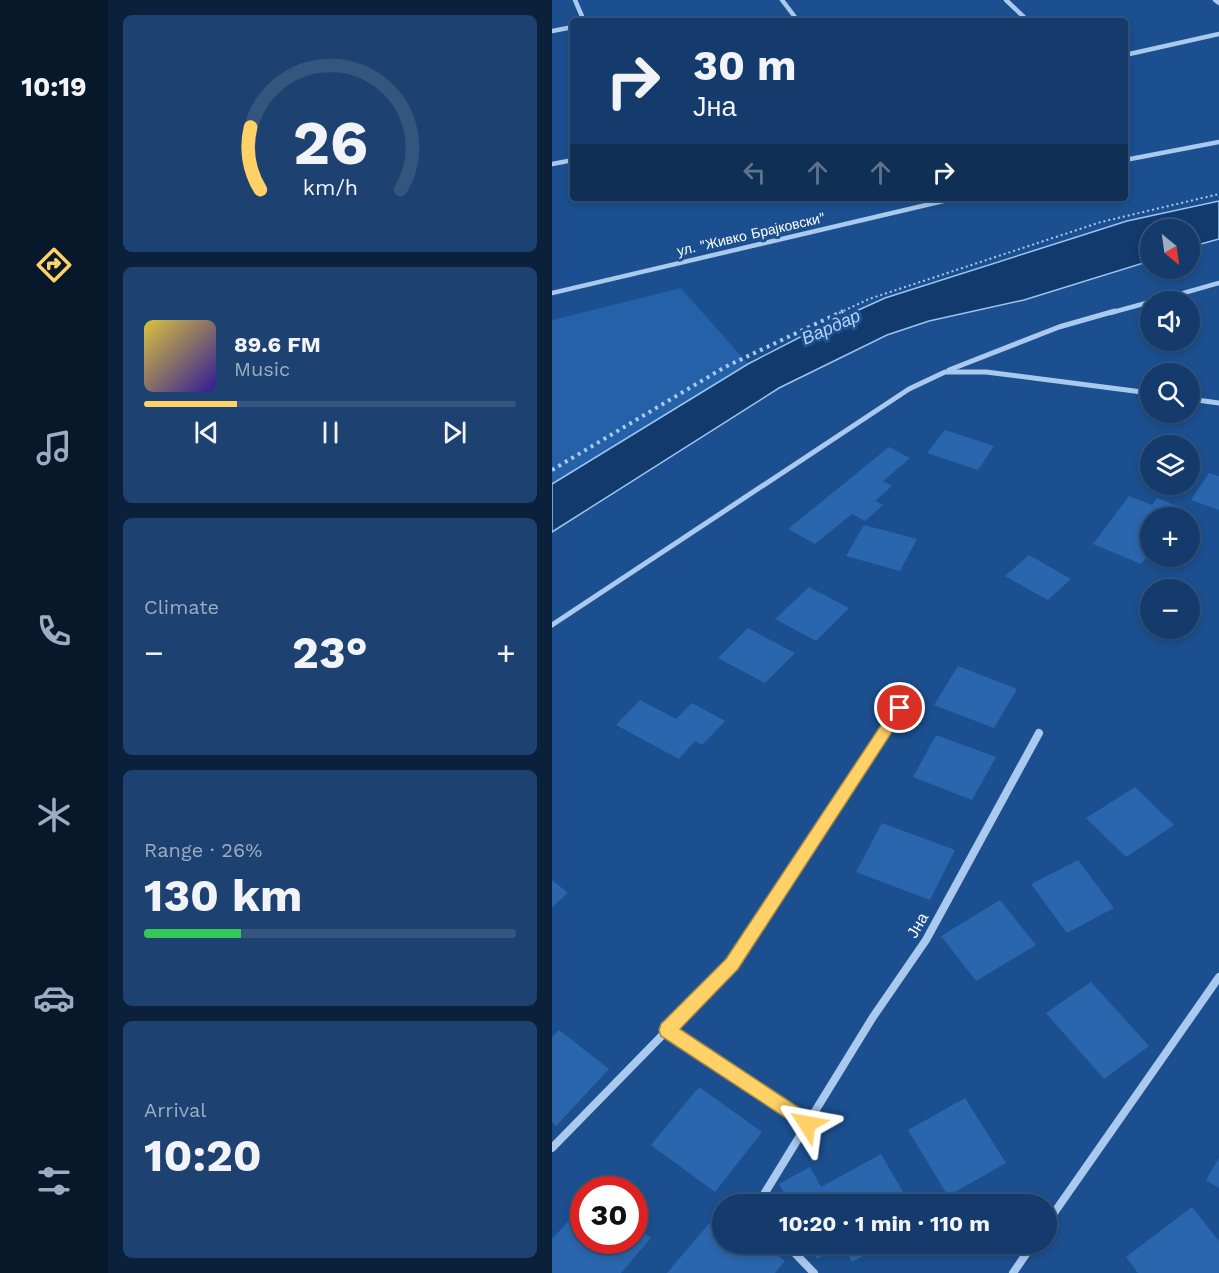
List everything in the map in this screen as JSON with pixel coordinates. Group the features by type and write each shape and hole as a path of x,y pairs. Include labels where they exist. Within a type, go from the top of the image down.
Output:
{"street":[{"path":"575,0 583,18"},
{"path":"782,0 796,18"},
{"path":"1006,0 1025,18"},
{"path":"1215,0 1219,3"},
{"path":"552,31 570,28"},
{"path":"1128,54 1219,34"},
{"path":"1128,159 1219,142"},
{"path":"552,164 570,161"},
{"name":"ул. \"Живко Брајковски\"","path":"552,292 937,201"},
{"path":"1190,291 1219,283"},
{"path":"552,625 909,389 945,372 1059,327 1140,305"},
{"path":"945,372 986,372 1140,392"},
{"path":"1200,400 1219,402"},
{"path":"552,1148 732,964 900,708"},
{"name":"Јна","path":"764,1194 873,1017 926,940 1039,733"},
{"path":"1057,1208 1219,977"},
{"path":"668,1030 807,1124"},
{"path":"796,1254 814,1273"},
{"path":"1013,1273 1026,1254"}],"path":[{"path":"552,470 725,367 869,299 1101,222 1219,194"}],"shaded area":[{"path":"681,288 748,364 552,484 552,320"}],"water":[{"name":"Вардар","path":"1219,201 1219,239 1200,244 1200,219 1140,219 1140,264 1024,300 929,321 887,335 779,388 552,532 552,484 748,364 810,332 885,298 1127,221"}],"building":[{"path":"945,430 994,446 978,470 927,453"},
{"path":"889,447 910,458 883,481 892,486 875,501 883,505 865,521 852,514 815,544 788,529"},
{"path":"1209,473 1219,476 1219,510 1191,500 1194,495 1200,495 1200,486"},
{"path":"1129,496 1152,505 1157,498 1180,507 1140,507 1140,564 1093,544"},
{"path":"864,525 917,539 900,571 846,556"},
{"path":"1029,555 1071,579 1048,600 1005,576"},
{"path":"809,587 849,608 816,641 775,619"},
{"path":"748,628 795,653 765,683 718,658"},
{"path":"958,666 1017,689 994,728 934,705"},
{"path":"640,700 676,719 692,703 725,721 702,745 695,741 679,759 616,725"},
{"path":"936,735 996,757 972,800 913,777"},
{"path":"1135,787 1174,825 1126,857 1086,818"},
{"path":"882,823 955,850 930,900 856,872"},
{"path":"1078,860 1114,908 1067,933 1031,884"},
{"path":"552,880 568,893 552,907"},
{"path":"1000,900 1036,945 976,981 941,936"},
{"path":"1091,982 1149,1046 1104,1079 1046,1013"},
{"path":"559,1030 609,1069 556,1126 552,1122 552,1037"},
{"path":"699,1087 762,1132 715,1192 651,1145"},
{"path":"965,1098 1006,1163 952,1194 947,1194 908,1130"},
{"path":"881,1154 904,1194 784,1194 779,1184 810,1167 821,1187"},
{"path":"1219,1158 1219,1188 1206,1180"},
{"path":"1192,1207 1219,1241 1219,1273 1138,1273 1126,1257"},
{"path":"570,1219 570,1254 637,1254 621,1273 552,1273 552,1239"},
{"path":"712,1220 712,1254 776,1254 785,1261 775,1273 667,1273"},
{"path":"815,1254 826,1254 817,1259"},
{"path":"848,1254 867,1254 852,1262"}],"route":[{"path":"807,1124 668,1030 732,964 900,708"}]}
